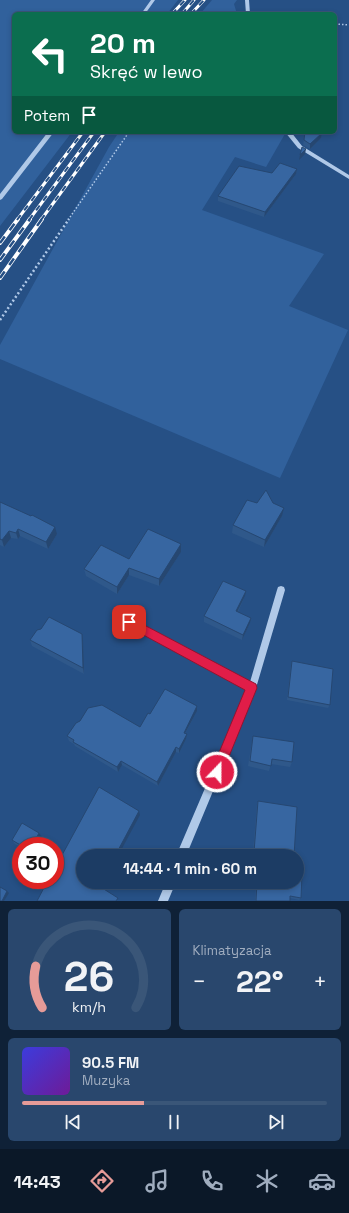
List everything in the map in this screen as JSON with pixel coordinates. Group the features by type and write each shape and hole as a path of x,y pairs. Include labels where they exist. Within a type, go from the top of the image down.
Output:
{"street":[{"path":"144,12 153,0"},
{"path":"247,0 248,12"},
{"path":"0,198 49,134"},
{"path":"290,134 300,147 349,177"},
{"path":"185,849 252,688 281,590"},
{"path":"129,622 252,688"},
{"path":"163,901 168,889"}],"path":[{"path":"337,24 349,25"},
{"path":"0,320 128,134"}],"shaded area":[{"path":"0,0 178,0 169,12 12,12 12,134 70,134 0,226"},
{"path":"212,0 237,0 234,4 236,12 202,12"},
{"path":"118,134 285,134 266,167 235,157 202,210 324,254 289,306 348,330 280,478 0,359 0,345 109,147"}],"building":[{"path":"305,134 321,134 310,144 304,140"},
{"path":"302,147 306,149 300,155"},
{"path":"280,163 297,169 265,212 218,196 239,166 272,173"},
{"path":"266,490 273,503 284,508 265,540 233,525 247,500 257,503"},
{"path":"0,502 31,516 32,515 55,527 46,542 18,529 16,533 9,531 2,540 0,539"},
{"path":"148,529 181,544 159,579 129,568 117,587 84,569 101,545 129,559"},
{"path":"223,581 246,591 236,611 251,618 243,635 204,616"},
{"path":"49,617 82,634 83,668 30,640 37,630 41,629"},
{"path":"292,661 333,669 330,705 288,697"},
{"path":"165,689 197,706 184,733 187,734 179,749 176,747 157,782 121,761 117,767 73,742 74,740 67,736 76,723 80,721 88,708 102,705 140,727 148,713 150,714"},
{"path":"253,736 294,742 292,762 272,759 271,766 250,761"},
{"path":"99,787 139,811 119,849 76,849 76,889 104,889 118,898 116,901 37,901 43,889 64,889 64,851"},
{"path":"258,801 297,807 294,849 254,849"},
{"path":"22,823 39,833 37,837 14,837"},
{"path":"0,887 7,891 2,901 0,901"},
{"path":"257,889 301,889 301,898 290,896 290,901 256,901"}],"railway":[{"path":"174,12 185,0"},
{"path":"184,12 194,0"},
{"path":"193,12 204,0"},
{"path":"17,220 82,134"},
{"path":"29,220 93,134"},
{"path":"41,220 104,134"},
{"path":"0,243 18,219"},
{"path":"0,260 30,219"},
{"path":"0,278 42,219"}],"route":[{"path":"129,622 252,688 217,772"}]}
